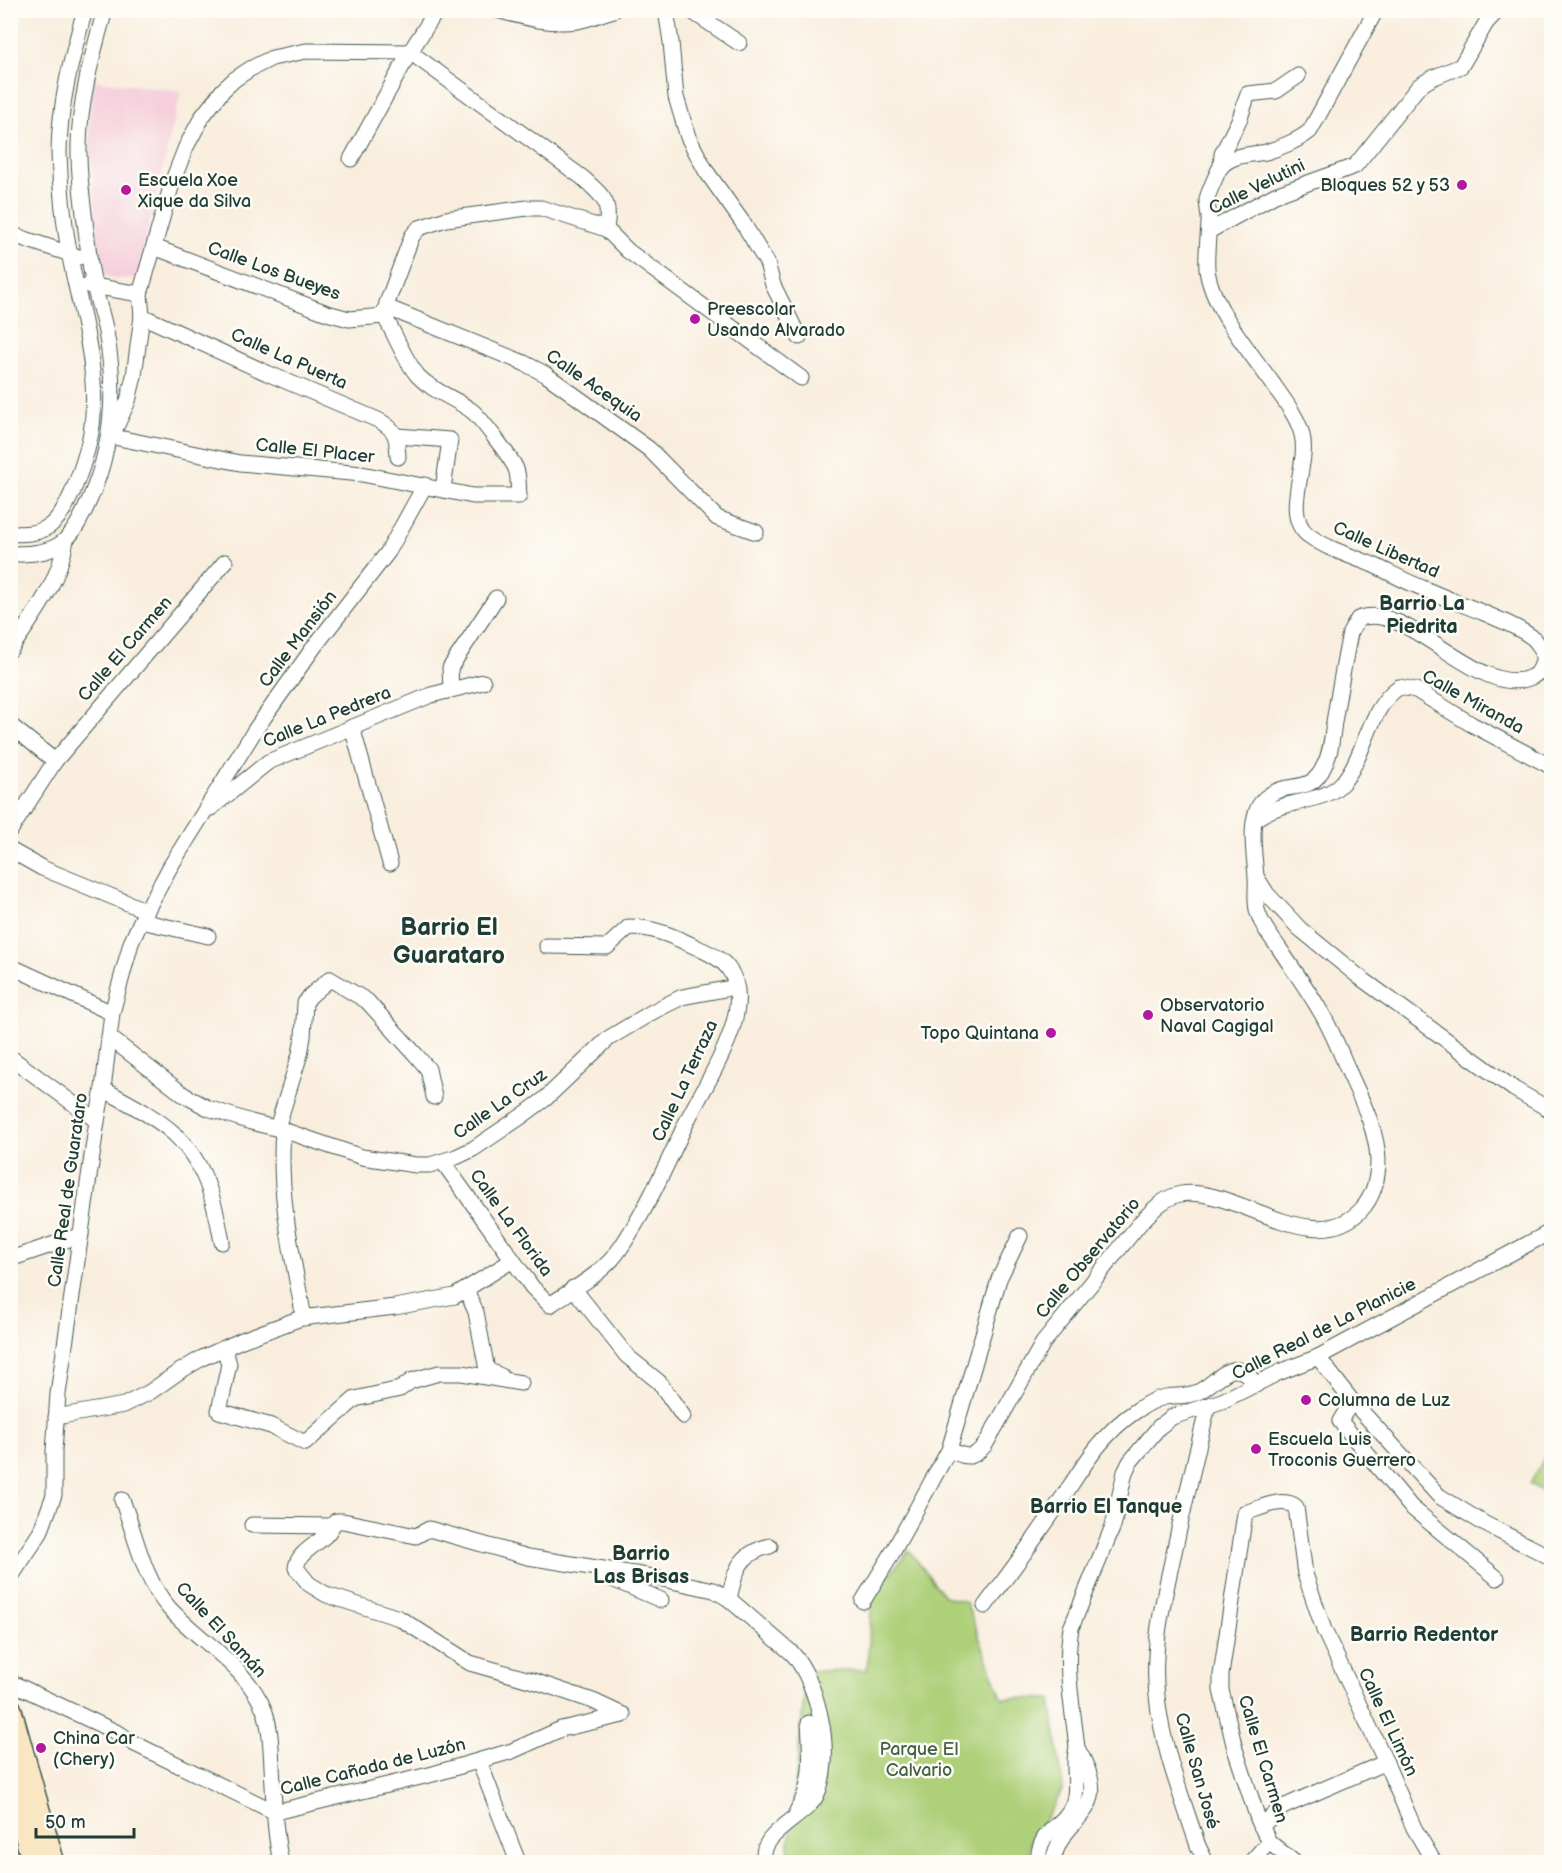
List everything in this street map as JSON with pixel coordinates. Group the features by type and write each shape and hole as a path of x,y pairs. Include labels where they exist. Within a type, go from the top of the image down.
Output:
{"main road":[{"path":"10,1709 53,1863"},
{"path":"10,1775 33,1863"}],"street":[{"path":"10,533 24,535 37,533 52,526 65,507 84,460 93,416 94,390 87,337 70,255 61,186 61,123 85,10"},
{"path":"10,650 46,598 57,577 66,540 82,516 103,465 112,417 113,389 106,334 94,288 80,185 80,134 84,98 105,10"},
{"path":"351,159 410,52 437,10"},
{"path":"497,10 535,20 578,21 614,10"},
{"path":"666,10 676,97 688,137 706,171 743,222 767,263 773,285 799,337"},
{"path":"690,10 739,43"},
{"path":"1221,166 1241,155 1267,152 1302,138 1310,130 1376,10"},
{"name":"Calle Velutini","path":"1209,231 1275,195 1355,166 1419,86 1461,66 1486,23 1498,10"},
{"path":"109,436 116,427 128,401 135,376 142,316 140,294 173,180 194,129 223,90 235,79 273,58 296,52 321,50 410,52 582,178 606,203 609,214 606,229"},
{"name":"Calle Libertad","path":"1298,76 1276,91 1248,94 1240,118 1222,154 1221,166 1207,198 1210,220 1207,270 1218,302 1232,326 1279,392 1302,435 1303,459 1297,495 1298,522 1302,529 1329,548 1458,602 1522,632 1547,649 1537,674"},
{"path":"385,312 406,248 419,228 446,219 541,208 606,229 628,251 801,378"},
{"path":"10,234 90,260"},
{"name":"Calle Los Bueyes","path":"154,247 327,313 349,318 385,312"},
{"path":"76,282 94,288 140,294"},
{"name":"Calle El Placer","path":"109,436 240,463 362,474 473,496 519,496 515,466 484,423 473,412 429,385 419,376 410,365 385,312"},
{"name":"Calle Acequia","path":"385,312 499,352 545,374 649,449 717,518 756,532"},
{"name":"Calle La Puerta","path":"142,316 378,420 389,426 397,436"},
{"path":"398,457 397,436 450,440 443,489"},
{"name":"Calle Mansión","path":"201,815 282,690 388,552 425,486"},
{"path":"11,555 51,550 66,540"},
{"name":"Calle El Carmen","path":"10,831 55,761 225,561"},
{"path":"451,689 450,668 496,598"},
{"path":"1551,681 1537,674 1524,680 1501,680 1481,672 1399,624 1373,615 1358,619 1350,633 1330,749 1324,768 1311,784 1269,795 1260,806 1252,847 1257,878 1267,894 1300,929 1358,976 1514,1089 1551,1111"},
{"name":"Calle La Pedrera","path":"201,815 268,762 431,695 483,682"},
{"name":"Calle Miranda","path":"1257,818 1282,805 1335,790 1348,773 1387,698 1399,687 1416,690 1470,724 1551,767"},
{"path":"10,724 55,761"},
{"path":"352,727 390,863"},
{"name":"Calle Real de Guarataro","path":"10,1578 40,1533 54,1494 56,1417 112,1013 131,943 170,867 201,815"},
{"path":"10,850 42,868 144,916 208,936"},
{"name":"Calle Observatorio","path":"949,1450 973,1457 985,1445 1043,1343 1141,1222 1168,1199 1192,1193 1207,1195 1276,1219 1313,1228 1330,1226 1349,1219 1368,1201 1374,1189 1378,1157 1364,1108 1327,1022 1262,923 1256,905 1257,878"},
{"path":"547,946 607,947 624,929 648,928 661,931 715,957 730,970 736,987"},
{"path":"10,966 112,1013"},
{"path":"304,1317 286,1224 280,1129 300,1054 305,1003 310,996 330,980 367,1001 428,1068 434,1097"},
{"name":"Calle La Cruz","path":"109,1037 198,1104 362,1157 416,1165 443,1162 473,1149 545,1099 609,1038 637,1021 682,997 736,987"},
{"name":"Calle La Terraza","path":"550,1305 604,1267 623,1246 659,1184 729,1037 737,1008 736,987"},
{"path":"10,1057 97,1121"},
{"path":"103,1089 153,1118 184,1143 213,1197 222,1242"},
{"name":"Calle La Florida","path":"443,1162 532,1287 550,1305"},
{"name":"Calle Real de La Planicie","path":"1053,1863 1058,1841 1081,1817 1090,1801 1091,1790 1089,1775 1077,1748 1067,1669 1071,1628 1113,1526 1125,1472 1130,1462 1165,1422 1181,1414 1208,1406 1318,1357 1551,1231"},
{"path":"10,1259 81,1235"},
{"path":"863,1601 949,1450 999,1279 1020,1236"},
{"path":"56,1417 124,1405 150,1392 202,1358 304,1317 455,1296 513,1260"},
{"path":"573,1288 627,1356 659,1382 683,1416"},
{"path":"224,1348 229,1364 219,1411 271,1426 305,1443 333,1416 355,1400 400,1389 421,1378 450,1372 517,1382 487,1371 476,1312 466,1290"},
{"path":"1318,1357 1352,1401 1439,1496 1485,1524 1551,1558"},
{"path":"985,1606 1029,1547 1090,1456 1124,1419 1154,1400 1193,1394 1218,1376 1233,1370 1246,1373 1256,1385"},
{"path":"1352,1401 1340,1421 1369,1457 1411,1507 1497,1578"},
{"name":"Calle San José","path":"1206,1863 1198,1846 1162,1735 1156,1667 1160,1616 1208,1406"},
{"name":"Calle El Samán","path":"122,1500 145,1564 160,1596 169,1608 243,1678 264,1711 271,1746 277,1842 281,1863"},
{"name":"Calle El Limón","path":"1245,1513 1280,1503 1290,1503 1296,1507 1305,1574 1324,1630 1386,1762 1414,1828 1434,1863"},
{"name":"Calle El Carmen","path":"1245,1513 1221,1681 1236,1749 1261,1826 1269,1842 1294,1863"},
{"path":"252,1524 332,1526 336,1521 344,1521 416,1536 429,1529 510,1553 698,1586 714,1590 729,1599 801,1663 820,1715 823,1730 821,1781 817,1795 810,1806 770,1839 765,1848 765,1863"},
{"name":"Calle Cañada de Luzón","path":"10,1682 275,1812 479,1761 512,1751 561,1729 623,1715 593,1701 470,1663 399,1618 327,1595 309,1584 296,1568 297,1562 326,1537 332,1526"},
{"path":"729,1599 736,1570 742,1561 760,1549 770,1546"},
{"path":"587,1567 661,1600"},
{"path":"791,1820 808,1787 811,1771 809,1723"},
{"name":"Calle Real de La Planicie","path":"1038,1863 1040,1845 1044,1837 1070,1810 1074,1800 1076,1790 1073,1760 1077,1748"},
{"path":"479,1761 518,1863"},
{"path":"1261,1826 1283,1807 1386,1762"},
{"path":"1251,1863 1269,1842"}],"shaded area":[{"name":"Escuela Xoe Xique da Silva","path":"92,80 181,91 137,278 115,279 103,274 98,251 89,129"}],"green space":[{"path":"1551,1446 1551,1496 1530,1484"},
{"name":"Parque El Calvario","path":"909,1550 944,1596 966,1602 1002,1698 1051,1699 1063,1788 1029,1845 1029,1862 787,1862 807,1671 867,1670 872,1596"}],"place":[{"name":"Bloques 52 y 53","path":"1462,185"},
{"name":"Escuela Xoe Xique da Silva","path":"126,190"},
{"name":"Preescolar Usando Alvarado","path":"695,319"},
{"name":"Observatorio Naval Cagigal","path":"1148,1015"},
{"name":"Topo Quintana","path":"1051,1033"},
{"name":"Columna de Luz","path":"1306,1400"},
{"name":"Escuela Luis Troconis Guerrero","path":"1256,1449"},
{"name":"China Car (Chery)","path":"41,1748"}],"district":[{"name":"Barrio La Piedrita","path":"1422,616"},
{"name":"Barrio El Guarataro","path":"449,941"},
{"name":"Barrio El Tanque","path":"1106,1507"},
{"name":"Barrio Las Brisas","path":"641,1566"},
{"name":"Barrio Redentor","path":"1424,1635"}]}
